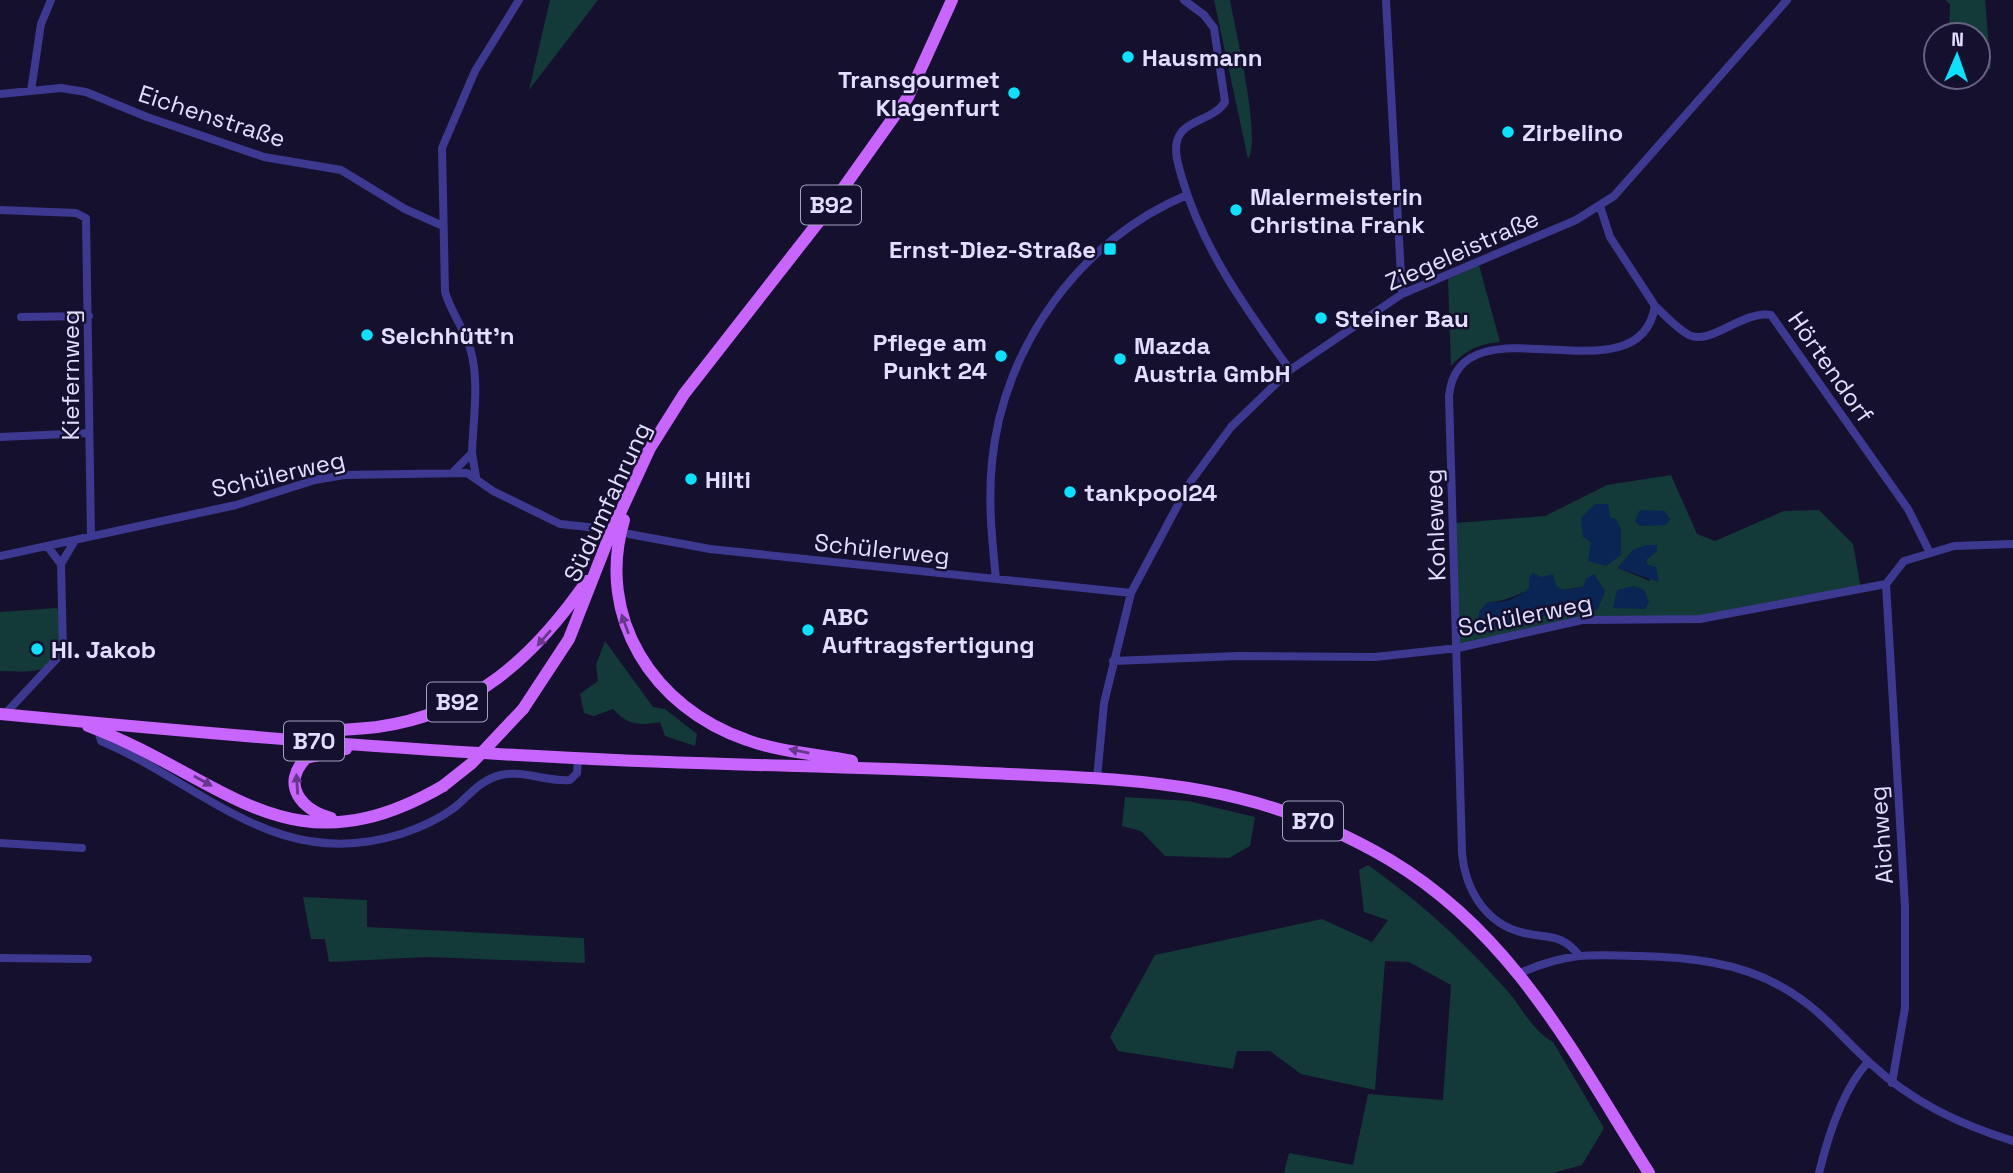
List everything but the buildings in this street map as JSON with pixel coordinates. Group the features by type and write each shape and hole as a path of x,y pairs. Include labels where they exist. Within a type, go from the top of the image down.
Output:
{"main road":[{"name":"Südumfahrung","path":"75,721 148,750 245,805 268,815 304,822 345,822 391,812 443,786 472,763 523,709 569,639 650,448 684,394 824,215 908,97 952,0"},
{"name":"B92","path":"638,475 619,538 615,582 618,601 634,646 662,685 689,710 746,740 890,768"},
{"name":"B92","path":"259,735 379,727 441,710 498,680 538,646 600,564"},
{"name":"B70","path":"2,715 368,746 578,758 890,768 1171,783 1244,797 1316,822 1392,861 1442,897 1520,974 1577,1053 1649,1173"},
{"name":"Südumfahrung","path":"345,822 313,813 304,805 295,785 295,775 306,758 318,753 368,746"}],"street":[{"path":"32,91 41,24 51,0"},
{"path":"476,477 472,453 474,368 465,336 452,314 445,292 442,148 475,71 519,0"},
{"path":"1184,0 1204,15 1214,28 1225,102 1219,112 1185,128 1177,141 1176,156 1187,194 1229,283 1290,370"},
{"path":"1385,0 1402,294"},
{"name":"Ziegeleistraße","path":"1097,779 1104,703 1131,593 1170,516 1213,449 1290,370 1402,294 1562,226 1600,206 1629,183 1787,0"},
{"name":"Eichenstraße","path":"0,94 72,89 264,157 341,170 405,209 443,226"},
{"path":"996,579 990,501 995,441 1009,388 1034,332 1065,286 1101,249 1144,215 1187,194"},
{"path":"1600,206 1610,237 1655,306"},
{"name":"Kiefernweg","path":"0,211 82,214 87,223 91,536"},
{"name":"Hörtendorf","path":"1655,306 1687,334 1707,338 1753,315 1771,315 1908,509 1930,553"},
{"name":"Kohleweg","path":"1578,954 1567,942 1558,938 1524,933 1498,921 1479,902 1466,879 1462,852 1449,396 1453,376 1470,359 1492,351 1525,348 1591,351 1626,344 1648,328 1655,306"},
{"path":"21,317 89,316"},
{"path":"0,437 89,433"},
{"path":"454,471 472,453"},
{"name":"Schülerweg","path":"0,556 236,505 315,480 344,475 454,471 476,477 493,491 560,524 597,528"},
{"name":"Schülerweg","path":"629,534 710,549 1131,593"},
{"path":"2,715 63,652 61,564 74,542"},
{"path":"1886,584 1904,561 1954,546 2013,544"},
{"path":"48,547 61,564"},
{"name":"Schülerweg","path":"1113,661 1238,656 1375,657 1458,648 1582,620 1700,619 1886,584"},
{"name":"Aichweg","path":"1886,584 1905,907 1905,1009 1892,1083"},
{"path":"98,730 101,741 155,766 253,826 298,840 336,843 374,841 418,827 453,808 482,782 503,774 570,780 577,773 578,758"},
{"path":"0,843 82,848"},
{"path":"1520,974 1550,960 1578,954 1675,957 1736,967 1779,985 1804,1000 1825,1016 1868,1062 1892,1083 1954,1120 2013,1141"},
{"path":"0,958 88,959"},
{"path":"1819,1173 1825,1148 1856,1074 1868,1062"}],"green space":[{"path":"550,0 598,0 529,90"},
{"path":"1214,0 1230,0 1250,108 1252,130 1248,159"},
{"path":"1945,0 1985,0 1987,21 1949,21 1950,4"},
{"path":"1479,265 1500,342 1473,349 1451,366 1448,279"},
{"path":"1671,475 1697,534 1715,541 1784,511 1819,510 1853,544 1861,589 1700,619 1582,620 1458,648 1455,523 1545,516 1607,485","holes":["1633,550 1657,551 1646,559 1650,581 1618,568","1600,584 1605,591 1597,610 1546,615 1529,622 1477,630 1480,611 1488,602 1508,598 1536,587 1554,586 1563,590"]},
{"path":"57,608 60,621 59,648 50,665 33,671 0,671 0,612"},
{"path":"605,641 653,707 665,709 697,734 695,746 665,736 660,722 634,723 613,709 594,716 584,713 580,694 598,681 596,665"},
{"path":"1125,797 1188,801 1255,817 1250,846 1229,858 1165,856 1141,831 1122,826"},
{"path":"1368,865 1423,907 1456,937 1504,987 1538,1031 1553,1042 1604,1128 1582,1165 1553,1173 1284,1173 1289,1153 1353,1165 1368,1094 1443,1100 1451,985 1409,962 1385,961 1375,1090 1301,1074 1270,1051 1237,1051 1233,1069 1118,1051 1110,1037 1155,955 1322,919 1372,942 1388,920 1364,912 1359,870"},
{"path":"303,897 367,900 367,927 584,938 585,963 428,957 329,962 325,939 311,939"}],"water":[{"path":"1595,504 1608,504 1610,517 1616,519 1621,529 1621,555 1606,566 1588,561 1591,542 1583,537 1581,518"},
{"path":"1640,510 1665,511 1670,519 1666,525 1640,526 1635,521"},
{"path":"1646,545 1657,545 1657,551 1646,560 1648,565 1656,567 1659,582 1618,568 1633,550"},
{"path":"1533,573 1541,577 1553,574 1556,586 1563,590 1583,587 1586,579 1594,574 1605,591 1597,610 1546,615 1529,622 1477,630 1480,611 1488,602 1510,600 1520,595 1529,588 1529,578"},
{"path":"1634,586 1644,590 1649,602 1645,609 1613,608 1617,590"}],"place":[{"name":"Hausmann","path":"1128,57"},
{"name":"Transgourmet Klagenfurt","path":"1014,93"},
{"name":"Zirbelino","path":"1508,132"},
{"name":"Malermeisterin Christina Frank","path":"1236,210"},
{"name":"Ernst-Diez-Straße","path":"1110,249"},
{"name":"Steiner Bau","path":"1321,318"},
{"name":"Selchhütt'n","path":"367,335"},
{"name":"Pflege am Punkt 24","path":"1001,356"},
{"name":"Mazda Austria GmbH","path":"1120,359"},
{"name":"Hilti","path":"691,479"},
{"name":"tankpool24","path":"1070,492"},
{"name":"ABC Auftragsfertigung","path":"808,630"},
{"name":"Hl. Jakob","path":"37,649"}]}
